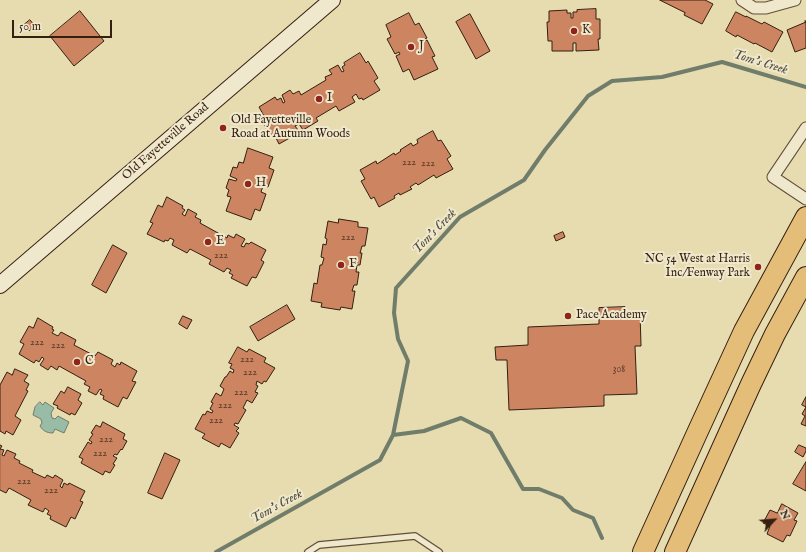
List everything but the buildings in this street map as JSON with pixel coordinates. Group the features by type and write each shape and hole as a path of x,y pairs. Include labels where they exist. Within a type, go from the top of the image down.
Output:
{"highway":[{"path":"643,552 744,331 806,218"},
{"path":"675,552 751,384 775,334 806,277"}],"street":[{"name":"Old Fayetteville Road","path":"0,285 332,0"},
{"path":"742,0 754,8 766,8 795,0"},
{"path":"806,128 773,178 806,199"}],"lane":[{"path":"308,552 319,545 415,536 439,552"}],"shaded area":[{"path":"40,402 43,405 45,402 54,408 51,413 52,418 55,419 58,416 69,422 64,433 55,429 53,433 49,433 41,428 41,419 33,415 35,407"}],"waterway":[{"name":"Tom's Creek","path":"216,552 380,460 393,435 408,361 398,339 394,313 396,288 460,217 524,180 545,150 588,96 612,81 662,77 722,62 806,87"},
{"path":"393,435 424,431 461,418 491,433 523,489 539,489 562,498 573,510 593,518 602,538"}],"place":[{"name":"K","path":"574,31"},
{"name":"J","path":"411,47"},
{"name":"I","path":"319,99"},
{"name":"Old Fayetteville Road at Autumn Woods","path":"223,128"},
{"name":"H","path":"248,184"},
{"name":"E","path":"208,242"},
{"name":"F","path":"341,265"},
{"name":"NC 54 West at Harris Inc/Fenway Park","path":"758,267"},
{"name":"Pace Academy","path":"568,316"},
{"name":"C","path":"77,362"}]}
